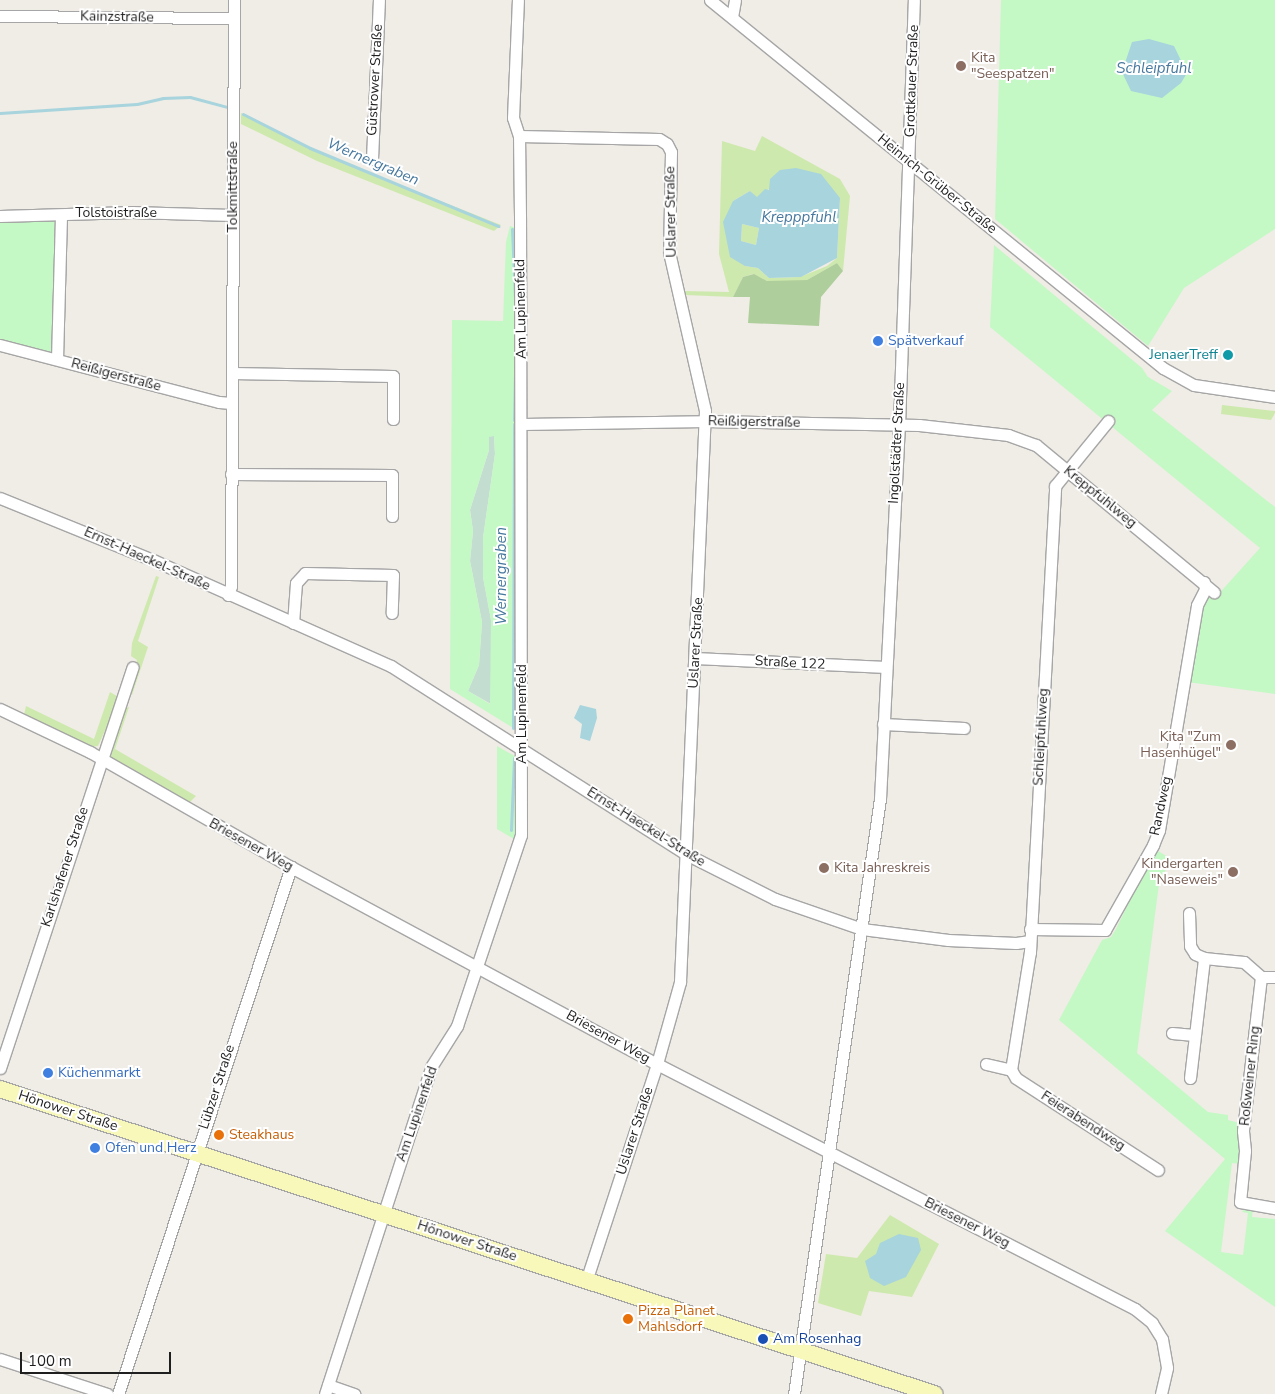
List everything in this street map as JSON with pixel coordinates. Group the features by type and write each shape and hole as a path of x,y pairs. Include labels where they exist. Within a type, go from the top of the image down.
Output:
{"main road":[{"name":"Hönower Straße","path":"0,1089 934,1394"}],"street":[{"name":"Tolkmittstraße","path":"228,595 230,586 234,0"},
{"name":"Güstrower Straße","path":"372,159 379,0"},
{"name":"Am Lupinenfeld","path":"327,1390 431,1067 457,1026 521,835 522,424 519,136 513,118 518,0"},
{"name":"Heinrich-Grüber-Straße","path":"710,0 1163,368 1194,385 1275,397"},
{"path":"732,17 735,0"},
{"name":"Grottkauer Straße","path":"910,162 914,0"},
{"name":"Kainzstraße","path":"0,16 234,18"},
{"name":"Uslarer Straße","path":"519,136 659,140 667,144 670,152 669,252 695,357 705,421 680,982 657,1064 586,1281"},
{"name":"Ingolstädter Straße","path":"862,928 880,799 910,162"},
{"name":"Tolstoistraße","path":"0,216 132,212 232,215"},
{"path":"57,359 61,215"},
{"name":"Reißigerstraße","path":"0,346 57,359 219,402 231,403"},
{"path":"232,373 393,376 393,419"},
{"name":"Reißigerstraße","path":"522,424 705,421 899,426 919,424 986,432"},
{"name":"Schleipfuhlweg","path":"1010,1070 1025,995 1030,935 1055,486 1108,421"},
{"name":"Kreppfuhlweg","path":"986,432 1028,441 1068,471 1204,582"},
{"path":"231,474 392,475 392,516"},
{"name":"Ernst-Haeckel-Straße","path":"0,498 146,557 391,666 686,854 775,899 862,928 948,940 1016,943 1030,935"},
{"path":"293,623 296,583 305,573 393,575 392,613"},
{"path":"1204,582 1214,592"},
{"name":"Randweg","path":"1030,935 1105,930 1153,844 1159,830 1197,605 1205,589 1204,582"},
{"name":"Straße 122","path":"695,658 886,667"},
{"name":"Karlshafener Straße","path":"0,1068 133,667"},
{"name":"Briesener Weg","path":"0,709 101,759 292,867 478,965 657,1064 830,1154 1135,1308 1152,1323 1162,1340 1167,1368 1162,1394"},
{"path":"883,724 964,728"},
{"name":"Lübzer Straße","path":"118,1394 195,1152 292,867"},
{"path":"1189,913 1190,946 1204,958 1244,962 1261,977 1275,977"},
{"path":"794,1394 862,928"},
{"path":"1190,1078 1204,958"},
{"name":"Roßweiner Ring","path":"1261,977 1243,1131 1245,1151 1240,1202 1275,1208"},
{"path":"1172,1033 1194,1035"},
{"path":"986,1064 1010,1070"},
{"name":"Feierabendweg","path":"1010,1070 1016,1078 1158,1170"},
{"path":"0,1359 107,1394"},
{"path":"327,1390 354,1394"}],"green space":[{"path":"1001,0 1275,0 1275,229 1184,288 1148,346 995,219"},
{"path":"241,113 327,156 501,225 494,231 317,161 241,124"},
{"path":"762,136 840,179 850,196 843,271 837,263 807,280 788,282 767,281 753,274 743,277 733,297 685,295 684,291 729,292 719,254 722,141 755,151","holes":["772,187 840,198 837,258 827,266 800,277 769,278 758,268 745,266 733,201 750,191 757,198"]},
{"path":"58,219 55,353 0,341 0,221"},
{"path":"742,224 759,228 756,245 741,241"},
{"path":"510,226 516,228 518,731 450,689 452,320 503,321 506,242","holes":["494,436 495,454 483,538 483,577 491,620 490,704 468,691 479,665 482,622 470,561 473,531 470,510 489,450 489,437"]},
{"path":"994,245 1142,368 1148,377 1172,391 1152,410 1275,507 1275,694 1187,682 1200,606 1210,595 1215,598 1260,548 990,327"},
{"path":"837,263 843,271 821,297 819,326 748,323 750,297 733,297 743,277 754,274 767,281 807,280"},
{"path":"462,334 494,436 495,454 483,538 483,577 491,620 491,704 468,691 479,665 482,622 470,561 473,531 470,510 489,450 489,437"},
{"path":"1222,405 1275,411 1275,413 1271,420 1221,414"},
{"path":"156,576 159,577 138,641 148,647 132,695 128,693 137,660 131,656 132,643"},
{"path":"110,692 120,698 98,746 90,747 24,715 26,706 94,739"},
{"path":"129,707 115,749 196,796 188,804 110,758 124,708"},
{"path":"497,746 518,758 519,829 514,839 497,829"},
{"path":"1155,849 1171,859 1159,884 1137,1053 1208,1112 1228,1115 1228,1120 1239,1123 1240,1164 1232,1163 1221,1252 1243,1255 1248,1213 1242,1212 1245,1208 1253,1209 1252,1217 1275,1219 1275,1307 1165,1231 1225,1159 1059,1020 1102,940 1111,937 1116,929"},
{"path":"890,1215 939,1244 912,1297 869,1291 861,1316 818,1303 826,1254 857,1258"}],"water":[{"name":"Schleipfuhl","path":"1149,39 1174,46 1187,73 1181,83 1162,98 1131,91 1122,72 1132,42"},
{"name":"Krepppfuhl","path":"796,168 821,174 840,198 837,258 801,277 769,278 758,268 745,266 730,257 723,222 733,201 750,191 757,197 765,189 769,190 770,179 780,170","holes":["742,224 759,228 756,245 741,241"]},
{"path":"580,705 596,709 597,718 590,741 580,738 582,724 574,718"},
{"path":"899,1234 918,1238 921,1250 906,1277 884,1286 870,1278 865,1261 876,1254 880,1243"}],"waterway":[{"name":"Wernergraben","path":"0,113 137,104 163,98 190,97 228,107"},
{"name":"Wernergraben","path":"243,114 310,148 498,226"},
{"name":"Wernergraben","path":"512,229 515,298"},
{"name":"Wernergraben","path":"514,420 515,372"},
{"name":"Wernergraben","path":"513,728 514,424"},
{"name":"Wernergraben","path":"511,830 514,758"}],"place":[{"name":"Kita \"Seespatzen\"","path":"961,66"},
{"name":"Spätverkauf","path":"878,341"},
{"name":"JenaerTreff","path":"1228,355"},
{"name":"Kita \"Zum Hasenhügel\"","path":"1231,745"},
{"name":"Kita Jahreskreis","path":"824,868"},
{"name":"Kindergarten \"Naseweis\"","path":"1233,872"},
{"name":"Küchenmarkt","path":"48,1073"},
{"name":"Steakhaus","path":"219,1135"},
{"name":"Ofen und Herz","path":"95,1148"},
{"name":"Pizza Planet Mahlsdorf","path":"628,1319"},
{"name":"Am Rosenhag","path":"763,1339"}]}
